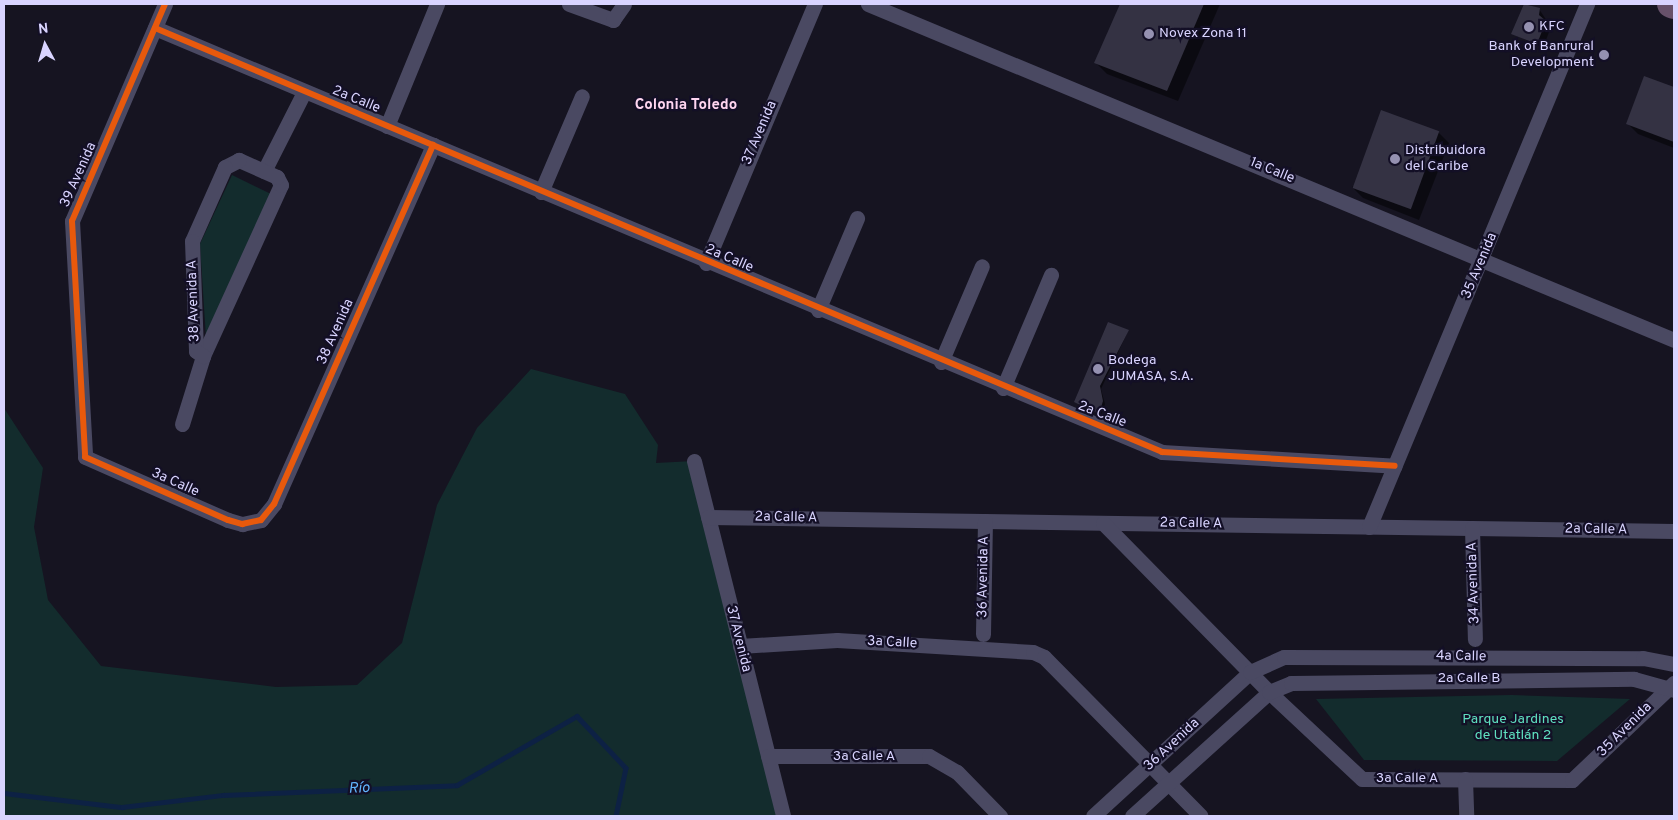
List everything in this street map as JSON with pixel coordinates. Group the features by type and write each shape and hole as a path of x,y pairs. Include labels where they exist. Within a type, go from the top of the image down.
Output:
{"street":[{"name":"39 Avenida","path":"85,458 72,221 164,4"},
{"path":"387,126 437,4"},
{"path":"569,4 608,20 617,18 624,4"},
{"name":"37 Avenida","path":"706,263 815,4"},
{"name":"1a Calle","path":"868,4 1484,259 1674,340"},
{"name":"35 Avenida","path":"1369,526 1484,259 1587,4"},
{"name":"2a Calle","path":"155,28 1003,388 1179,455 1395,466"},
{"path":"264,171 304,92"},
{"path":"541,192 582,96"},
{"name":"38 Avenida","path":"256,523 274,504 432,145"},
{"name":"38 Avenida A","path":"239,160 264,171 280,179 281,185 203,356 196,351 192,241 229,163 239,160"},
{"path":"818,310 857,218"},
{"path":"941,362 982,266"},
{"path":"1003,388 1051,275"},
{"path":"182,424 203,356"},
{"name":"3a Calle","path":"85,458 228,520 256,523"},
{"name":"37 Avenida","path":"694,461 782,816"},
{"name":"2a Calle A","path":"708,517 1674,531"},
{"name":"36 Avenida A","path":"983,634 985,521"},
{"name":"3a Calle A","path":"1104,523 1269,692 1362,779 1577,778"},
{"name":"34 Avenida A","path":"1472,528 1475,639"},
{"name":"3a Calle","path":"740,646 837,640 1019,650 1044,657 1150,765"},
{"name":"4a Calle","path":"1250,672 1266,662 1304,655 1643,658 1674,664"},
{"path":"1476,657 1476,678"},
{"name":"36 Avenida","path":"1093,816 1250,672"},
{"name":"2a Calle B","path":"1269,692 1290,683 1319,680 1476,678 1634,679 1673,687"},
{"name":"35 Avenida","path":"1577,778 1673,687"},
{"name":"36 Avenida","path":"1132,816 1269,692"},
{"name":"3a Calle A","path":"768,756 929,756 957,772 1000,816"},
{"path":"1150,765 1200,816"},
{"path":"1465,779 1466,816"}],"green space":[{"path":"232,175 271,194 206,338 200,244"},
{"path":"531,369 625,394 658,445 656,463 694,461 783,816 4,816 4,408 43,468 34,527 48,600 101,666 276,687 357,685 402,643 437,505 477,428"},
{"name":"Parque Jardines de Utatlán 2","path":"1512,695 1630,699 1557,761 1364,760 1316,699"}],"building":[{"name":"Novex Zona 11","path":"1120,4 1204,4 1167,91 1094,63"},
{"name":"KFC","path":"1524,4 1540,8 1539,15 1546,21 1537,44 1511,34"},
{"path":"1644,76 1674,87 1674,142 1626,124"},
{"name":"Distribuidora del Caribe","path":"1381,110 1439,131 1411,209 1353,188"},
{"name":"Bodega JUMASA, S.A.","path":"1108,322 1129,330 1100,386 1103,401 1099,414 1074,402"}],"waterway":[{"name":"Río","path":"4,793 122,807 223,795 457,785 577,716 626,768 616,816"}],"cycle path":[{"path":"165,4 72,221 85,457 228,520 242,524 261,520 274,504 433,145"},
{"path":"155,28 1162,452 1395,466"}],"place":[{"name":"KFC","path":"1529,27"},
{"name":"Novex Zona 11","path":"1149,34"},
{"name":"Bank of Banrural Development","path":"1604,55"},
{"name":"Distribuidora del Caribe","path":"1395,159"},
{"name":"Bodega JUMASA, S.A.","path":"1098,369"}],"district":[{"name":"Colonia Toledo","path":"686,106"}]}
